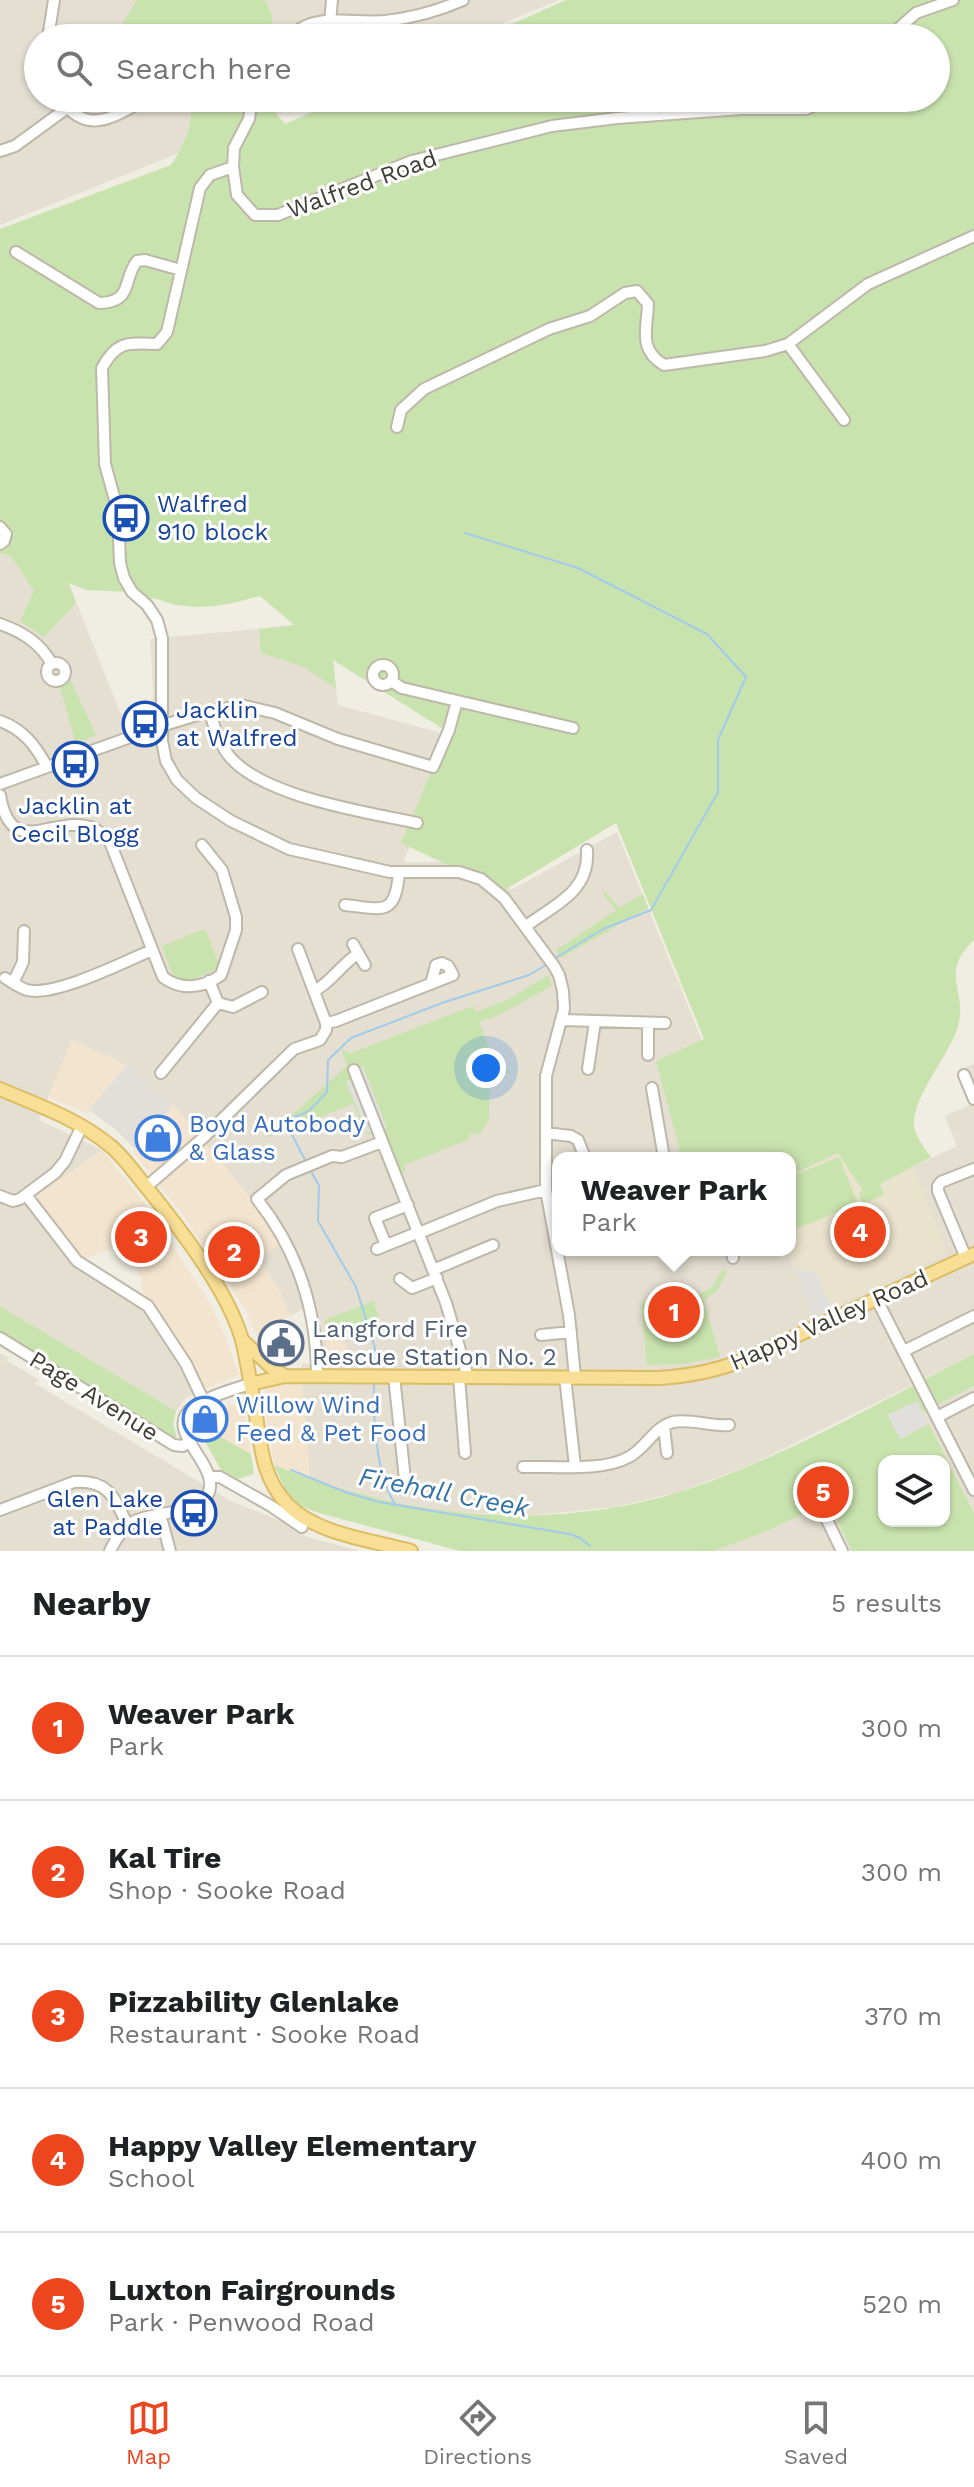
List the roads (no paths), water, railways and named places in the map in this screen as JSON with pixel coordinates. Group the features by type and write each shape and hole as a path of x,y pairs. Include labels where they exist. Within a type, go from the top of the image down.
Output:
{"main road":[{"path":"0,1089 82,1126 110,1145 174,1222 236,1323 242,1340 261,1457 268,1477 290,1507 309,1521 338,1532 411,1551"},
{"name":"Happy Valley Road","path":"250,1384 285,1376 659,1378 715,1371 970,1256"},
{"path":"242,1340 285,1376"}],"street":[{"path":"50,24 54,0"},
{"path":"330,22 332,0"},
{"path":"313,24 383,21 415,16 463,0"},
{"path":"904,24 916,13 953,0"},
{"path":"0,151 15,146 54,112"},
{"path":"73,112 80,119 95,122 123,112"},
{"path":"250,112 234,148 233,167 210,175 200,188 163,339 157,344 128,343 117,348 102,368 105,464 118,511 120,563 132,592 147,605 157,620 162,638 161,726 166,761 177,780 196,798 231,821 289,849 399,873 459,872 473,875 504,898 559,975 564,1001 562,1020 546,1076 546,1190 552,1214"},
{"name":"Walfred Road","path":"233,167 237,195 255,215 278,215 412,161 552,126 700,112"},
{"path":"397,427 401,410 424,389 549,329 590,316 625,293 637,291 648,304 646,348 653,358 664,365 765,351 788,344 868,284 974,236"},
{"path":"16,252 99,303 116,300 125,293 137,261 145,260 181,270"},
{"path":"788,344 844,420"},
{"path":"0,527 6,534 0,544"},
{"path":"0,624 16,629 34,641 52,664"},
{"path":"391,681 402,688 573,728"},
{"path":"0,784 161,726 229,707 261,708 325,735 433,767 457,701"},
{"path":"210,711 221,745 240,767 253,775 315,800 417,823"},
{"path":"0,721 14,726 36,746 47,767"},
{"path":"0,795 3,812 20,830 33,833 87,826 99,831 110,842 163,977 173,985 185,987 217,978 224,971 237,923 222,870 202,845"},
{"path":"526,926 571,895 584,875 587,850"},
{"path":"345,905 381,909 391,904 397,895 399,873"},
{"path":"24,931 23,962 9,981 26,990 59,988 152,950"},
{"path":"146,1187 203,1138 294,1049 320,1040 326,1023 298,949"},
{"path":"314,991 328,983 351,958 355,949 365,965"},
{"path":"209,981 218,1003"},
{"path":"326,1023 431,984"},
{"path":"218,1003 233,1007 262,992"},
{"path":"161,1073 218,1003"},
{"path":"562,1020 665,1023"},
{"path":"588,1069 595,1022"},
{"path":"648,1024 648,1055"},
{"path":"354,1070 435,1274 464,1377 465,1453"},
{"path":"964,1075 974,1099"},
{"path":"652,1088 663,1152"},
{"path":"0,1196 13,1201 20,1199 61,1168 82,1126"},
{"path":"546,1133 571,1136 578,1140 583,1152"},
{"path":"317,1376 312,1312 295,1258 272,1217 257,1199 286,1175 332,1156 342,1157 382,1142"},
{"path":"970,1256 938,1186 974,1169"},
{"path":"408,1205 375,1218 380,1244 497,1201 546,1190"},
{"path":"26,1195 77,1261 148,1306 186,1364 204,1402"},
{"path":"400,1279 412,1288 493,1245"},
{"path":"559,1256 571,1332 575,1466"},
{"path":"877,1300 974,1490"},
{"path":"904,1351 974,1316"},
{"path":"541,1335 571,1332"},
{"name":"Page Avenue","path":"0,1338 174,1445 183,1446 189,1441"},
{"path":"394,1376 406,1489"},
{"path":"110,1551 128,1526 145,1518 200,1504 209,1494 210,1477 189,1441 184,1420 193,1407 250,1384"},
{"path":"937,1417 974,1398"},
{"path":"523,1467 605,1465 628,1457 664,1426 677,1421 718,1427 729,1425"},
{"path":"664,1426 667,1453"},
{"path":"210,1477 220,1477 302,1527"},
{"path":"0,1510 74,1482 85,1481 108,1490 128,1526"},
{"path":"823,1512 842,1551"},
{"path":"160,1514 170,1551"}],"waterway":[{"path":"465,533 578,568 707,634 746,677 718,740 718,792 651,910 603,929 554,959"},
{"path":"306,1162 285,1121 309,1111 327,1092 328,1060 351,1038 442,1003 529,975 546,965"},
{"path":"311,1171 319,1186 318,1221 356,1287 375,1348 374,1373"},
{"path":"374,1384 375,1429 380,1462 395,1504"},
{"name":"Firehall Creek","path":"291,1470 379,1502 570,1534 590,1546"}],"place":[{"name":"Walfred 910 block","path":"126,518"},
{"name":"Jacklin at Walfred","path":"145,724"},
{"name":"Jacklin at Cecil Blogg","path":"75,764"},
{"name":"Boyd Autobody & Glass","path":"158,1138"},
{"name":"Happy Valley Elementary","path":"860,1232"},
{"name":"Pizzability Glenlake","path":"141,1237"},
{"name":"Kal Tire","path":"234,1252"},
{"name":"Weaver Park","path":"674,1312"},
{"name":"Langford Fire Rescue Station No. 2","path":"281,1343"},
{"name":"Willow Wind Feed & Pet Food","path":"205,1419"},
{"name":"Luxton Fairgrounds","path":"823,1492"},
{"name":"Glen Lake at Paddle","path":"194,1513"}]}
